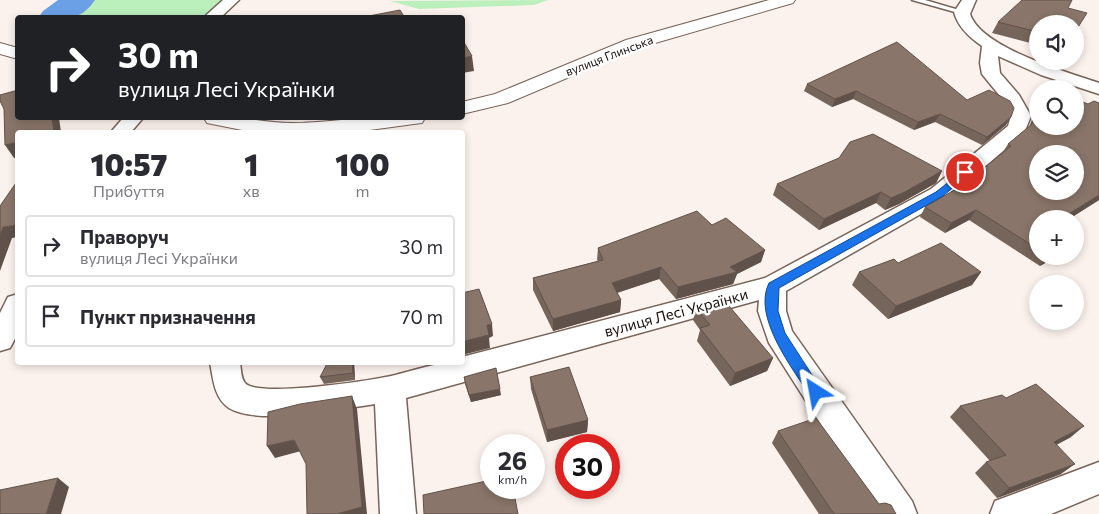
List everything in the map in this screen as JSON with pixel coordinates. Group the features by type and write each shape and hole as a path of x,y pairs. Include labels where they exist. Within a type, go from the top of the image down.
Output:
{"main road":[{"name":"вулиця Глинська","path":"465,107 501,99 632,44 787,0"},
{"path":"221,120 249,129 296,130 400,120"}],"street":[{"path":"214,15 232,0"},
{"path":"966,6 967,25 990,44 1015,58 1099,90"},
{"name":"вулиця Лесі Українки","path":"226,365 230,388 240,398 274,404 390,389 773,286 939,194 1017,129 1021,116 1012,99 991,74 990,44"},
{"path":"123,130 131,120"},
{"path":"773,286 772,311 779,335 899,514"},
{"path":"0,340 15,310"},
{"path":"390,389 398,514"},
{"path":"1008,514 1099,478"}],"lane":[{"path":"916,0 966,6"}],"green space":[{"path":"63,0 232,0 213,15 41,15"},
{"path":"548,0 534,5 419,9 390,1"}],"building":[{"path":"1022,0 1072,0 1068,8 1087,13 1084,18 1084,15 1029,15 1029,30 998,22"},
{"path":"400,10 403,15 374,15"},
{"path":"897,42 967,100 989,90 1010,101 1014,108 1011,117 987,137 940,114 918,122 856,91 835,99 807,84"},
{"path":"465,44 472,56 465,57"},
{"path":"15,91 15,120 52,120 54,130 15,130 15,143 5,145 4,109 0,101 0,95"},
{"path":"1094,101 1099,103 1099,195 1075,210 1029,210 1029,243 976,210 951,223 925,207 963,185 1011,146 1008,144 1029,126 1029,135 1084,135 1084,102 1088,104"},
{"path":"873,134 942,171 891,198 881,192 824,219 777,184 839,158 850,142"},
{"path":"15,184 15,225 3,227 0,235 0,206"},
{"path":"697,211 712,225 726,218 765,250 730,267 737,272 678,287 661,267 612,283 621,300 553,319 533,278 603,260 598,248"},
{"path":"941,243 981,272 896,306 859,272 894,259 898,263"},
{"path":"479,289 492,324 487,325 489,335 465,341 465,292"},
{"path":"724,300 773,358 735,373 700,328 710,325 696,308"},
{"path":"326,365 352,365 353,373 320,377"},
{"path":"569,367 588,420 547,430 530,377"},
{"path":"496,368 500,389 469,395 464,377"},
{"path":"1036,384 1084,426 1054,442 1075,464 1009,488 986,462 1006,455 960,406 1002,395 1006,398"},
{"path":"352,396 362,507 337,514 307,514 306,464 294,440 267,446 268,412 300,404"},
{"path":"816,418 879,504 891,505 896,514 834,514 778,431"},
{"path":"58,478 46,514 0,514 0,490"},
{"path":"480,482 480,499 515,499 518,514 424,514 423,495"}],"waterway":[{"path":"59,15 79,0"}],"route":[{"path":"816,392 779,335 772,311 773,286 939,194 965,172"}]}
